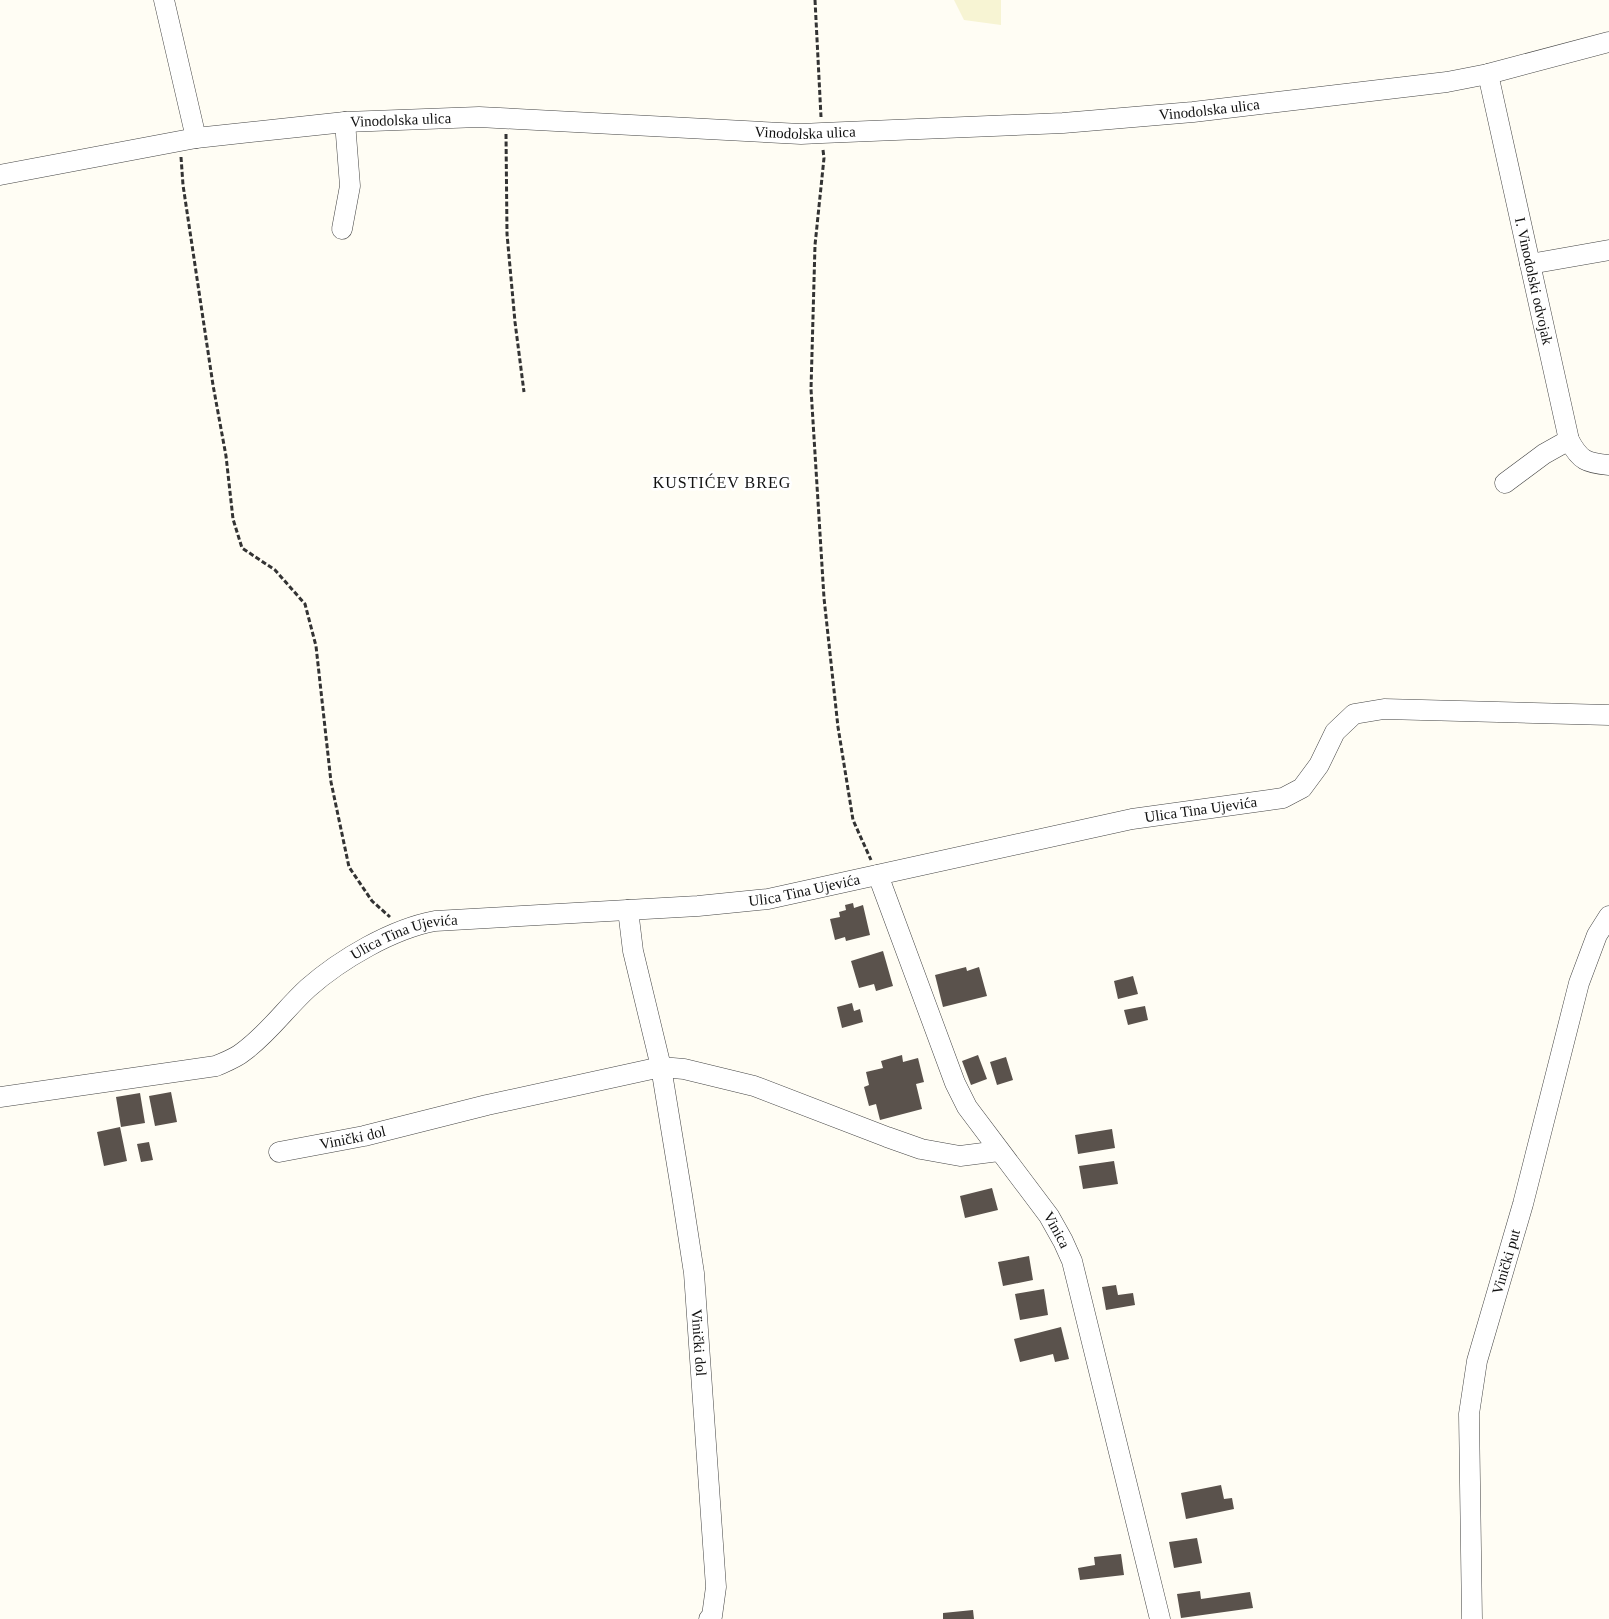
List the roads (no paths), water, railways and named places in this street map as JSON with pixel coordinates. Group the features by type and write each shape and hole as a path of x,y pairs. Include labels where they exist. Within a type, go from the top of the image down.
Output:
{"street":[{"path":"164,0 188,139"},
{"name":"Vinodolska ulica","path":"0,175 188,139 345,122 479,117 801,134 1063,123 1193,112 1401,88 1488,74 1609,42"},
{"name":"I. Vinodolski odvojak","path":"1488,74 1569,440 1576,454 1589,463 1609,465"},
{"path":"342,229 350,186 345,122"},
{"path":"1530,264 1609,250"},
{"path":"1505,483 1544,454 1569,440"},
{"name":"Ulica Tina Ujevića","path":"0,1097 216,1066 242,1053 308,988 335,968 371,945 418,924 435,921 698,906 768,899 1132,819 1283,798 1302,788 1319,765 1335,732 1354,714 1384,709 1609,715"},
{"name":"Vinica","path":"878,874 955,1083 967,1107 1049,1216 1072,1261 1160,1619"},
{"name":"Vinički dol","path":"628,910 633,951 661,1068 694,1273 716,1587 712,1616 709,1619"},
{"name":"Vinički put","path":"1472,1619 1469,1414 1477,1361 1523,1204 1579,983 1597,935 1609,916"},
{"name":"Vinički dol","path":"279,1152 364,1136 487,1105 661,1068 684,1069 754,1086 887,1137 921,1148 960,1156 999,1151"}],"district":[{"name":"KUSTIĆEV BREG","path":"722,482"}]}
